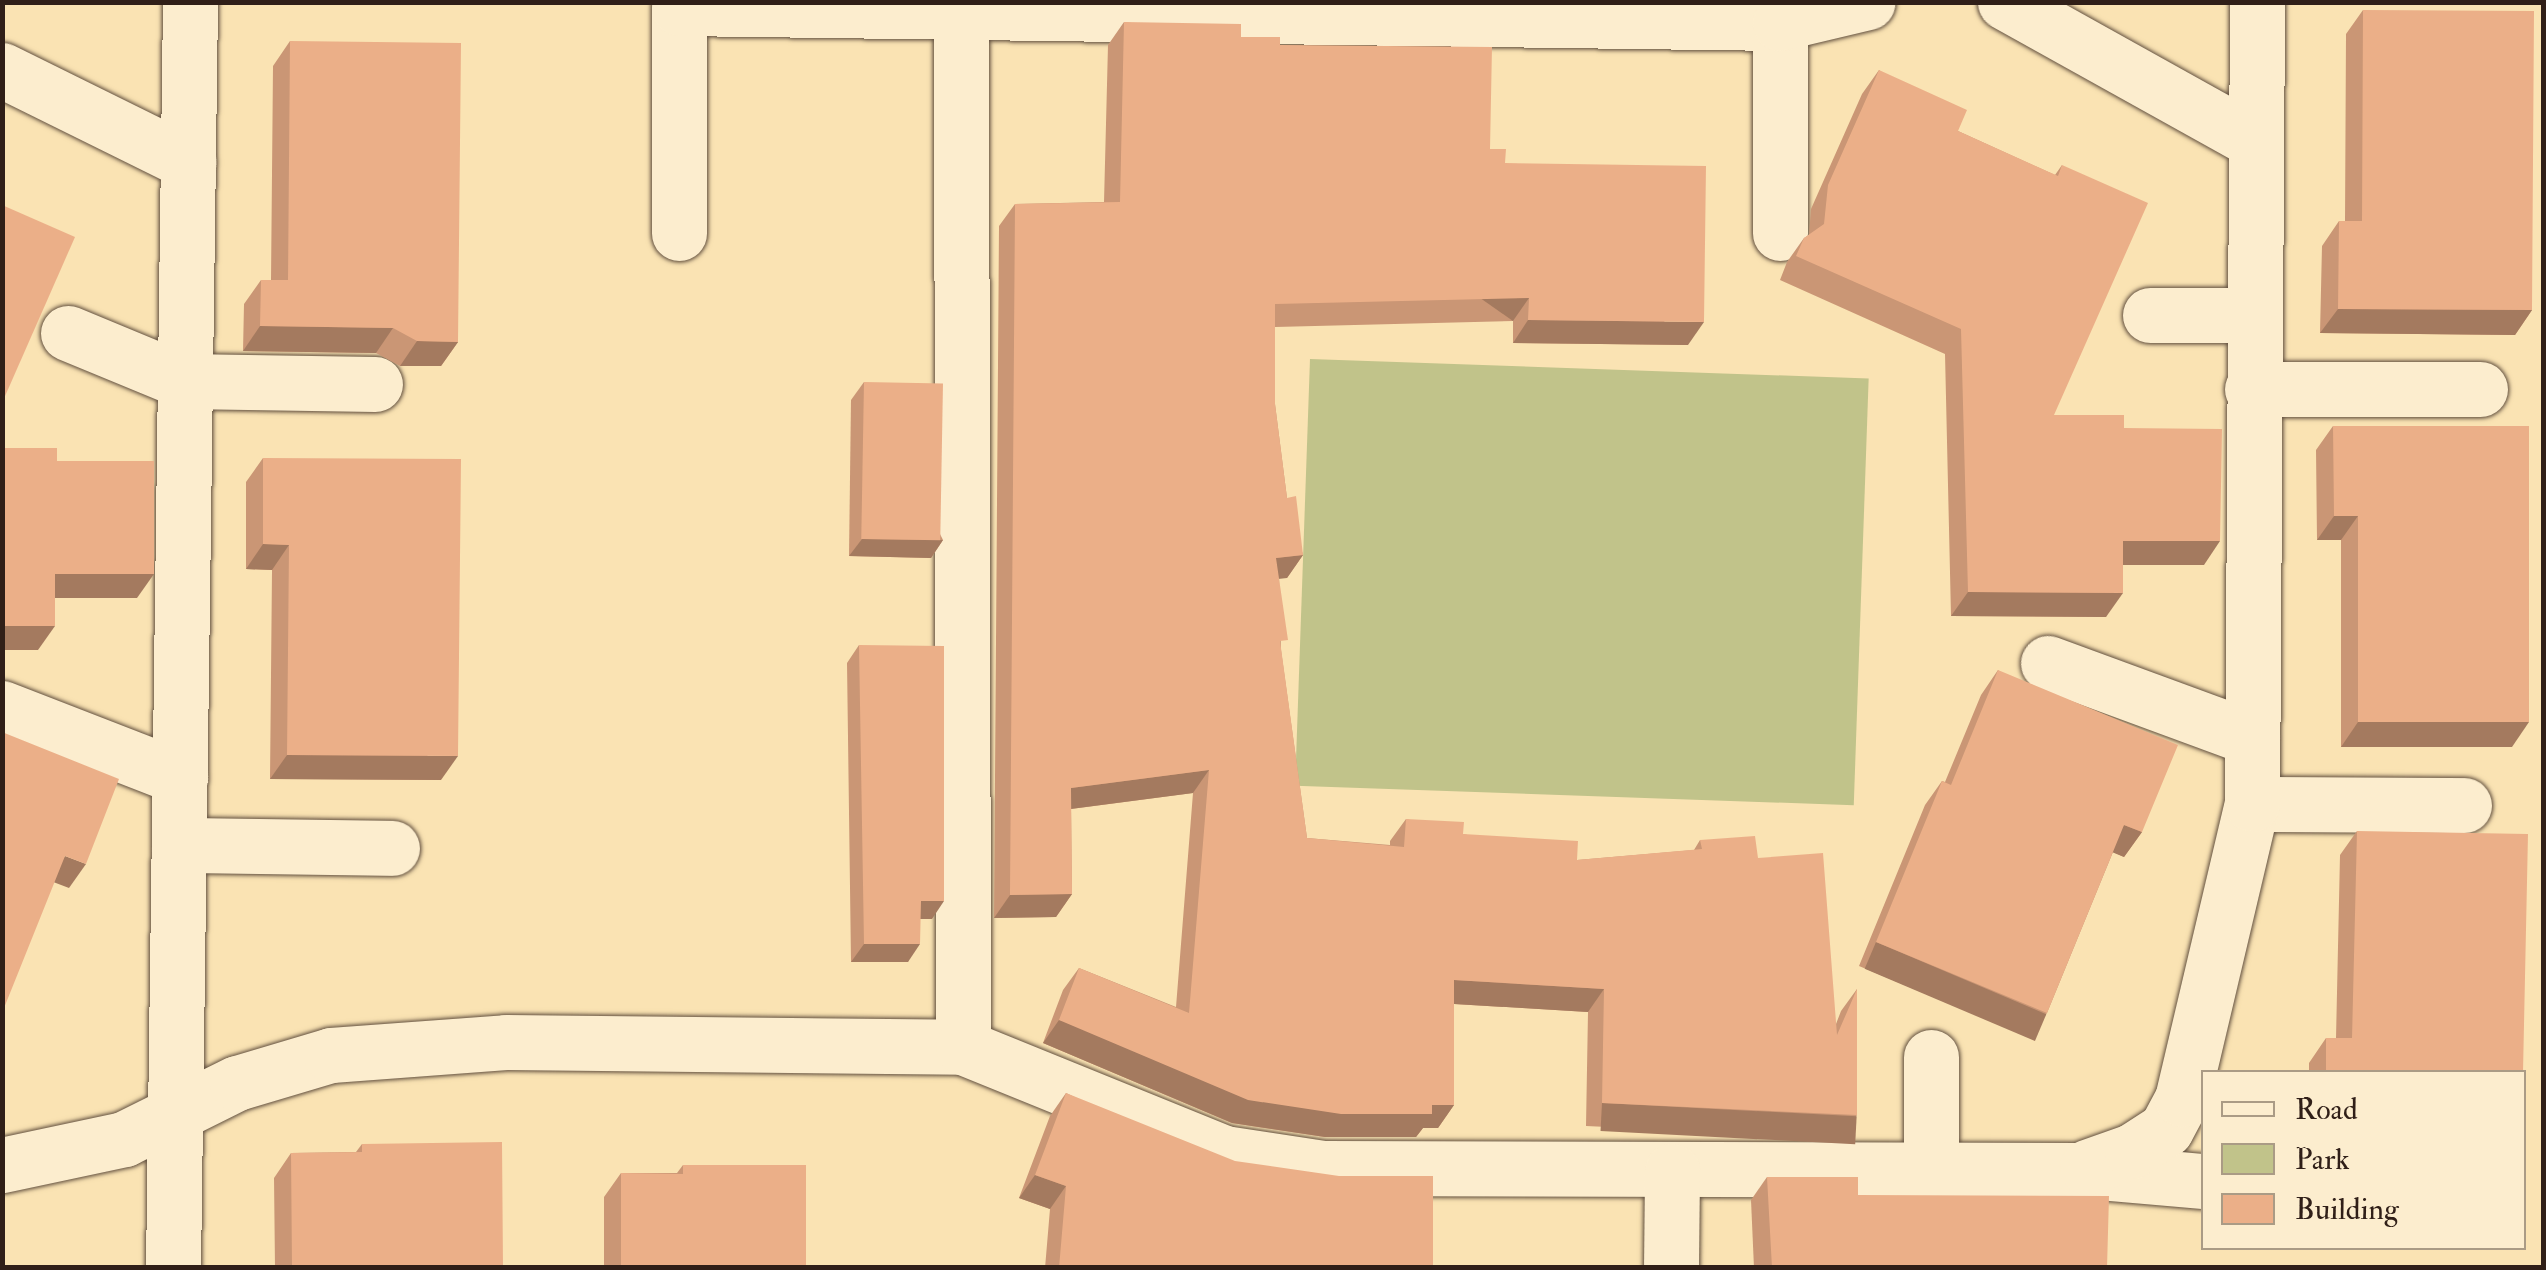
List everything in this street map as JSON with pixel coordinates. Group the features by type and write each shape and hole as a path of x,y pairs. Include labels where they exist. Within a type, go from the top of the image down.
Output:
{"street":[{"path":"173,1268 190,2"},
{"path":"680,232 680,8 1704,13 1780,24 1868,2"},
{"path":"2005,2 2255,141"},
{"path":"2078,1170 2155,1136 2182,1099 2252,804 2252,315 2257,2"},
{"path":"961,12 962,1047"},
{"path":"1780,24 1780,232"},
{"path":"2,70 188,162"},
{"path":"2150,315 2252,315"},
{"path":"68,333 184,381 375,384"},
{"path":"2252,390 2480,390"},
{"path":"2048,664 2252,738"},
{"path":"2,708 180,777"},
{"path":"2252,804 2464,806"},
{"path":"179,845 392,848"},
{"path":"2,1165 90,1149 290,1066 407,1045 962,1047 1156,1129 1275,1163 1388,1172 2078,1170 2201,1181"},
{"path":"1931,1057 1931,1171"},
{"path":"1671,1268 1672,1171"}],"green space":[{"path":"1310,359 1869,379 1854,805 1295,786"}],"building":[{"path":"2363,10 2534,11 2532,310 2338,309 2339,221 2362,221"},
{"path":"1124,22 1241,24 1241,37 1280,37 1280,45 1492,47 1490,149 1506,149 1505,163 1706,166 1704,322 1528,320 1529,298 1275,304 1275,404 1287,498 1296,496 1303,555 1276,558 1288,640 1280,641 1307,838 1404,847 1406,819 1464,822 1463,834 1578,841 1577,860 1702,849 1700,840 1755,836 1758,858 1823,853 1837,1035 1857,989 1857,1115 1602,1103 1604,989 1454,980 1454,1105 1432,1105 1432,1114 1341,1114 1248,1100 1059,1020 1079,968 1189,1013 1209,770 1071,788 1072,894 1010,895 1015,204 1120,202"},
{"path":"290,41 461,43 458,342 417,341 393,328 260,326 261,280 288,280"},
{"path":"1879,70 1967,110 1958,131 2058,176 2062,165 2148,203 2054,415 2124,415 2124,428 2222,429 2220,541 2123,541 2123,593 1968,592 1961,329 1796,256 1804,238 1824,224 1828,185"},
{"path":"2,205 75,237 2,403"},
{"path":"864,382 943,383 940,540 861,539"},
{"path":"2333,426 2529,426 2529,722 2358,722 2358,516 2334,516"},
{"path":"2,448 57,448 57,461 154,461 154,574 55,574 55,626 2,626"},
{"path":"263,458 461,459 458,756 287,755 289,545 263,544"},
{"path":"859,645 944,646 944,901 921,901 920,944 864,944"},
{"path":"1998,670 2178,745 2142,832 2124,825 2047,1013 1876,942 1942,781 1951,785"},
{"path":"2,732 119,779 86,864 65,856 2,1013"},
{"path":"2357,831 2528,834 2523,1070 2326,1070 2326,1038 2352,1038"},
{"path":"1066,1093 1235,1161 1339,1176 1433,1176 1433,1268 1059,1268 1066,1186 1035,1175"},
{"path":"502,1142 503,1268 292,1268 291,1153 362,1152 362,1144"},
{"path":"683,1165 806,1165 806,1268 621,1268 621,1173 683,1174"},
{"path":"1767,1177 1858,1177 1858,1195 2109,1196 2107,1268 1772,1268"}]}
